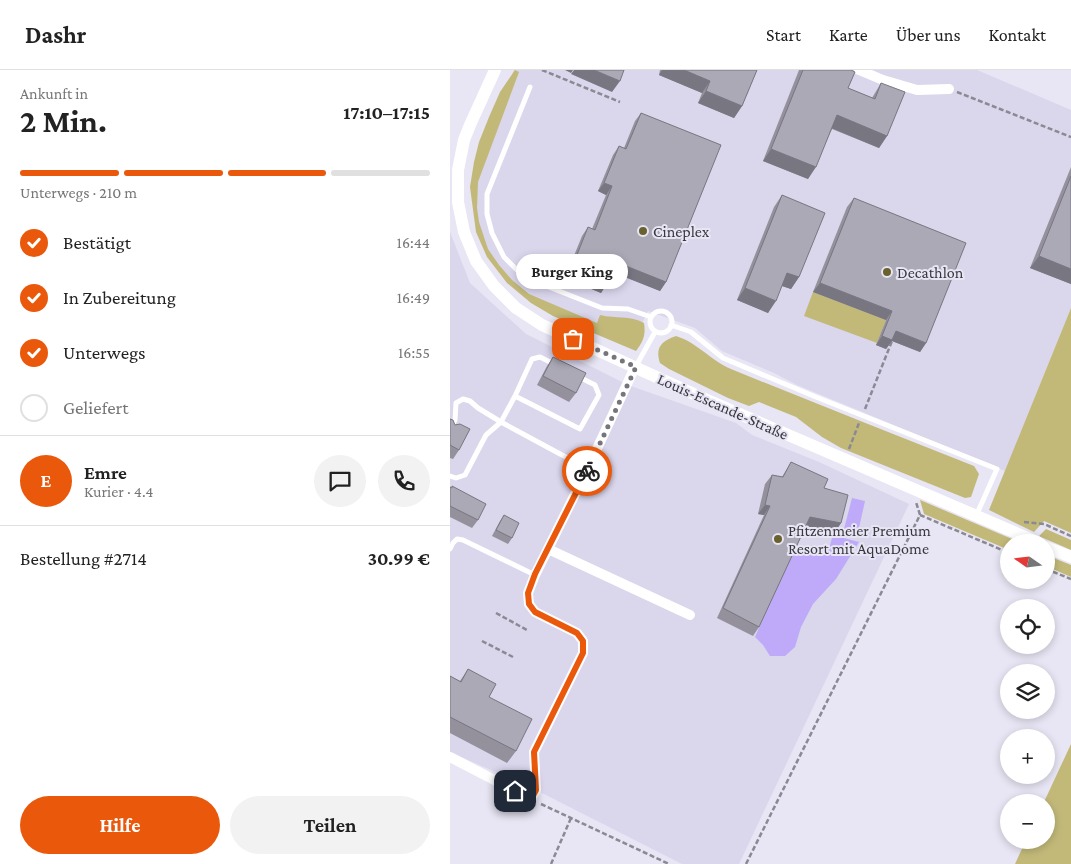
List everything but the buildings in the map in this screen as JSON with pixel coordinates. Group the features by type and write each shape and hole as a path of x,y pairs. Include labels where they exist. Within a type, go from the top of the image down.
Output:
{"street":[{"name":"Louis-Escande-Straße","path":"495,70 467,132 460,155 458,170 460,217 473,254 484,274 516,308 542,325 707,400 1018,534"},
{"path":"860,70 883,80 917,90 949,89"},
{"path":"450,757 531,799 536,790 534,752 583,653 583,641 577,633 535,612 529,604 528,593 535,574 636,367"},
{"path":"548,548 690,615"},
{"path":"1055,551 1071,557"}],"lane":[{"path":"530,87 487,194 487,214 492,233 504,257 521,274 549,287 602,308 628,309 651,318"},
{"path":"655,312 664,312 670,316 671,325 664,333 655,332 650,324 651,318 655,312"},
{"path":"671,325 691,332 723,358 862,416 997,469 976,516"},
{"path":"636,367 655,332"},
{"path":"450,476 456,478 465,475 486,435 502,422 532,359 540,356 563,369"},
{"path":"515,396 580,429 599,395 594,385 571,373"},
{"path":"450,430 455,420 456,404 463,399 470,401 502,422 588,468"},
{"path":"450,549 453,542 457,539 463,540 535,574"}],"path":[{"path":"542,70 620,102"},
{"path":"949,89 1071,137"},
{"path":"844,459 892,341"},
{"path":"746,864 920,515 1000,549"},
{"path":"1044,524 1071,536"},
{"path":"1055,573 1071,579"},
{"path":"496,613 527,630"},
{"path":"482,641 513,658"},
{"path":"531,799 669,864"},
{"path":"551,864 572,818"}],"shaded area":[{"path":"514,70 977,70 1071,110 1071,308 1005,471 797,385 722,351 695,328 648,311 632,343 523,295 486,251 477,225 473,194 481,144"},
{"path":"515,70 519,72 478,182 477,208 479,222 488,249 512,280 529,294 597,323 600,315 628,318 644,323 645,331 643,338 636,351 553,316 531,303 507,283 487,257 476,232 470,187 474,162 479,142 500,92"},
{"path":"450,232 470,283 526,334 628,385 736,423 752,435 819,462 909,504 739,864 682,864 536,790 450,752"},
{"path":"813,292 886,320 877,343 804,316"},
{"path":"1071,308 1071,533 1044,521 1034,532 989,510"},
{"path":"676,336 691,343 731,369 974,466 979,474 971,497 965,498 841,448 822,437 796,417 759,402 749,406 728,398 669,369 660,363 658,353 660,346 666,340"},
{"path":"852,498 865,501 857,537 843,533"},
{"path":"920,500 1000,534 1000,546 924,514"},
{"path":"1046,529 1071,540 1071,550 1055,543 1055,534 1041,534"},
{"path":"836,536 859,542 836,579 813,604 801,627 795,647 785,656 770,656 755,637 794,549 806,554 812,545 829,549 832,538"},
{"path":"1055,559 1071,565 1071,577 1055,570"},
{"path":"1071,744 1071,864 1015,864 1022,849 1055,849 1055,794 1048,794 1052,784 1055,784 1055,778"}],"way so far":[{"path":"573,339 636,367 587,471"}],"place":[{"name":"Cineplex","path":"643,231"},
{"name":"Decathlon","path":"887,272"},
{"name":"Burger King","path":"573,339"},
{"name":"Pfitzenmeier Premium Resort mit AquaDome","path":"778,539"}],"route":[{"path":"515,791 531,799 536,790 534,752 583,653 583,641 577,633 535,612 529,604 528,593 535,574 587,471"}]}
